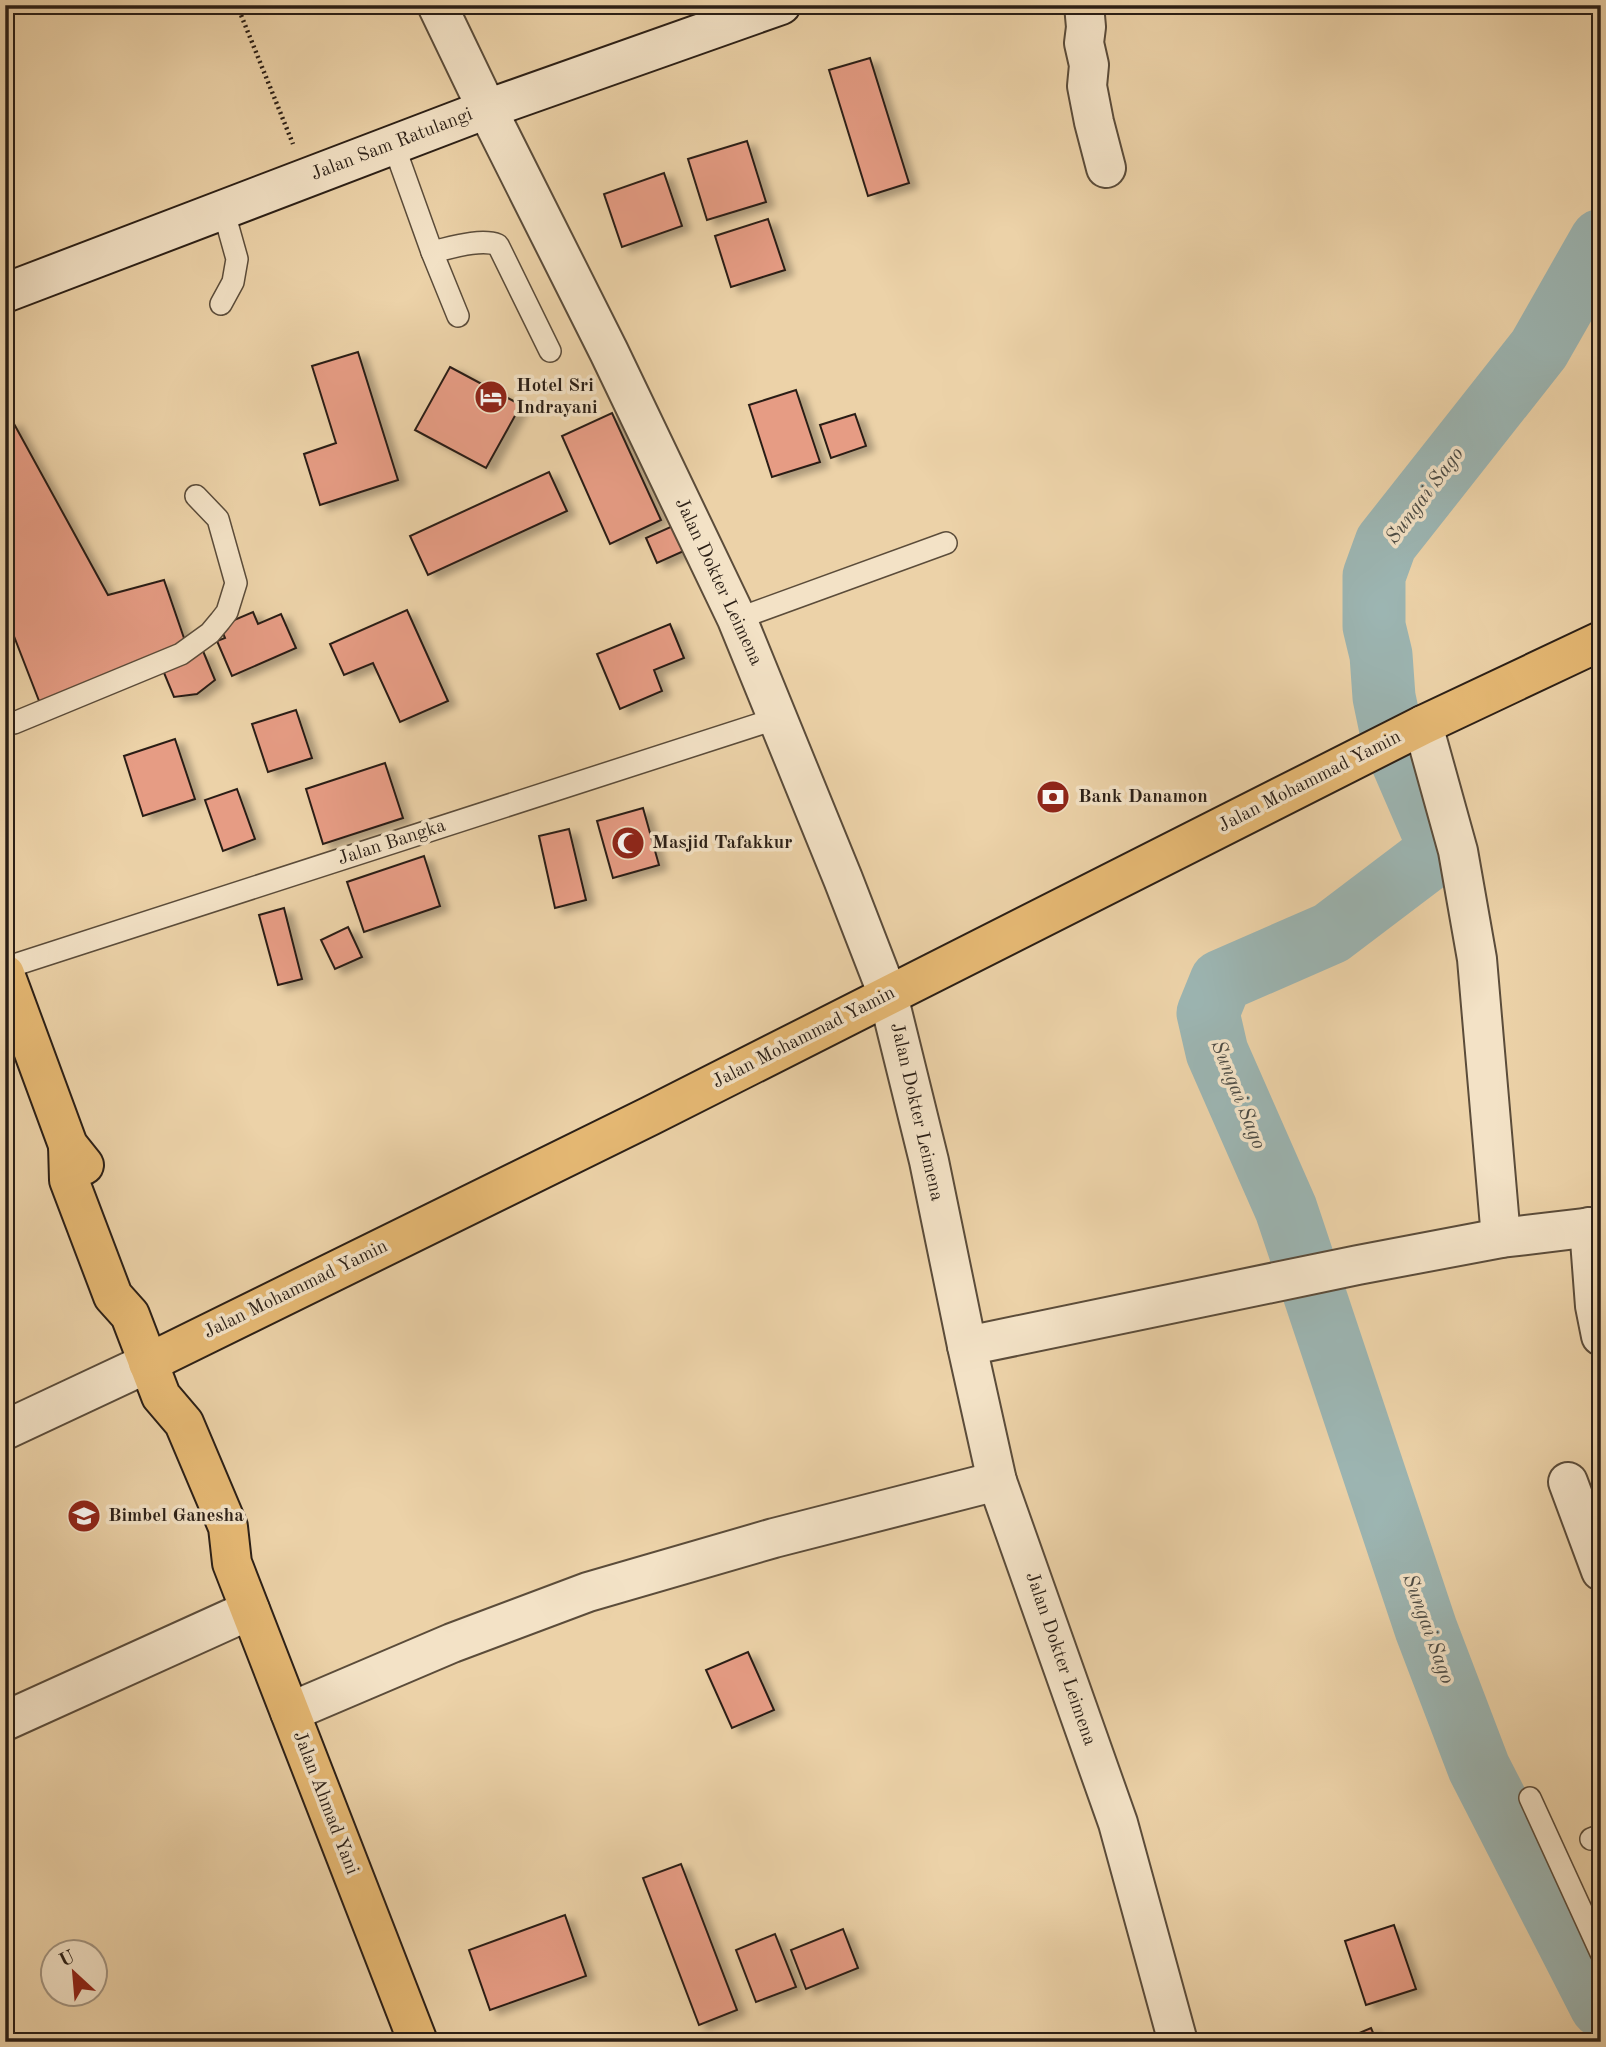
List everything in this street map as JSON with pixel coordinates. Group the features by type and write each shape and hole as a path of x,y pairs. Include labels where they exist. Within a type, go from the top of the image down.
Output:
{"main road":[{"name":"Jalan Mohammad Yamin","path":"155,1380 650,1116 1416,728 1601,641"},
{"name":"Jalan Ahmad Yani","path":"5,974 68,1145 69,1180 113,1296 130,1315 155,1380 160,1434 205,1537 232,1563 418,2042"}],"street":[{"name":"Jalan Dokter Leimena","path":"437,5 486,109 609,352 737,619 888,995 929,1161 997,1480 1118,1823 1178,2042"},
{"path":"1084,5 1084,43 1089,65 1087,86 1106,168"},
{"name":"Jalan Sam Ratulangi","path":"5,293 486,109 770,7"},
{"path":"1416,728 1458,851 1477,960 1501,1238"},
{"path":"967,1346 1358,1265 1501,1238 1595,1226 1595,1306 1601,1336"},
{"name":"Jalan Mohammad Yamin","path":"5,1430 155,1380"},
{"path":"290,1712 452,1643 588,1592 774,1538 997,1480"},
{"path":"1568,1482 1601,1571"},
{"path":"5,1721 250,1610"}],"lane":[{"path":"394,146 458,316"},
{"path":"221,304 233,282 237,259 223,209"},
{"path":"432,252 480,242 498,245 550,351"},
{"path":"14,723 181,653 210,634 227,612 236,583 218,519 196,496"},
{"path":"737,619 946,543"},
{"name":"Jalan Bangka","path":"5,968 778,718"},
{"path":"1530,1798 1601,1953"}],"path":[{"path":"237,5 306,177"}],"building":[{"path":"870,58 909,183 868,196 829,70"},
{"path":"747,141 766,202 707,220 688,159"},
{"path":"664,173 682,226 622,247 604,194"},
{"path":"768,219 785,270 731,287 715,236"},
{"path":"358,352 398,480 320,505 304,454 336,443 312,366"},
{"path":"450,367 521,405 486,468 415,430"},
{"path":"796,390 820,462 772,477 749,405"},
{"path":"612,413 661,520 610,544 562,436"},
{"path":"855,414 866,446 831,458 820,425"},
{"path":"13,422 108,595 164,580 186,644 41,706 5,613 5,425"},
{"path":"549,472 567,511 428,575 410,536"},
{"path":"675,525 686,550 657,563 646,538"},
{"path":"407,610 448,701 400,722 373,663 344,675 330,644"},
{"path":"253,612 258,624 281,614 296,648 232,676 217,641 225,638 220,626"},
{"path":"670,624 684,658 654,670 662,691 620,709 597,654"},
{"path":"203,651 215,680 197,694 174,697 162,668"},
{"path":"296,710 312,758 268,772 252,724"},
{"path":"175,739 195,799 143,816 124,756"},
{"path":"385,763 403,818 323,844 306,789"},
{"path":"237,789 255,839 223,851 205,800"},
{"name":"Masjid Tafakkur","path":"643,808 659,865 613,878 597,821"},
{"path":"569,829 586,900 555,908 539,836"},
{"path":"424,856 440,906 364,932 347,882"},
{"path":"284,908 302,979 278,985 259,915"},
{"path":"348,927 362,957 335,969 321,940"},
{"path":"748,1652 774,1710 732,1728 706,1670"},
{"path":"681,1864 737,2010 699,2025 643,1878"},
{"path":"565,1915 586,1976 490,2010 469,1950"},
{"path":"1394,1925 1416,1989 1366,2005 1345,1941"},
{"path":"843,1929 858,1968 806,1989 791,1950"},
{"path":"775,1934 796,1987 756,2002 736,1950"},
{"path":"1371,2028 1377,2042 1338,2042"}],"waterway":[{"name":"Sungai Sago","path":"1601,240 1539,349 1386,543 1374,576 1374,626 1381,655 1384,697 1393,740 1435,837 1435,850 1426,861 1331,933 1221,981 1208,1013 1217,1052 1286,1209 1426,1629 1479,1768 1601,2006"}],"place":[{"name":"Hotel Sri Indrayani","path":"491,397"},
{"name":"Bank Danamon","path":"1053,797"},
{"name":"Masjid Tafakkur","path":"628,843"},
{"name":"Bimbel Ganesha","path":"84,1516"}]}
